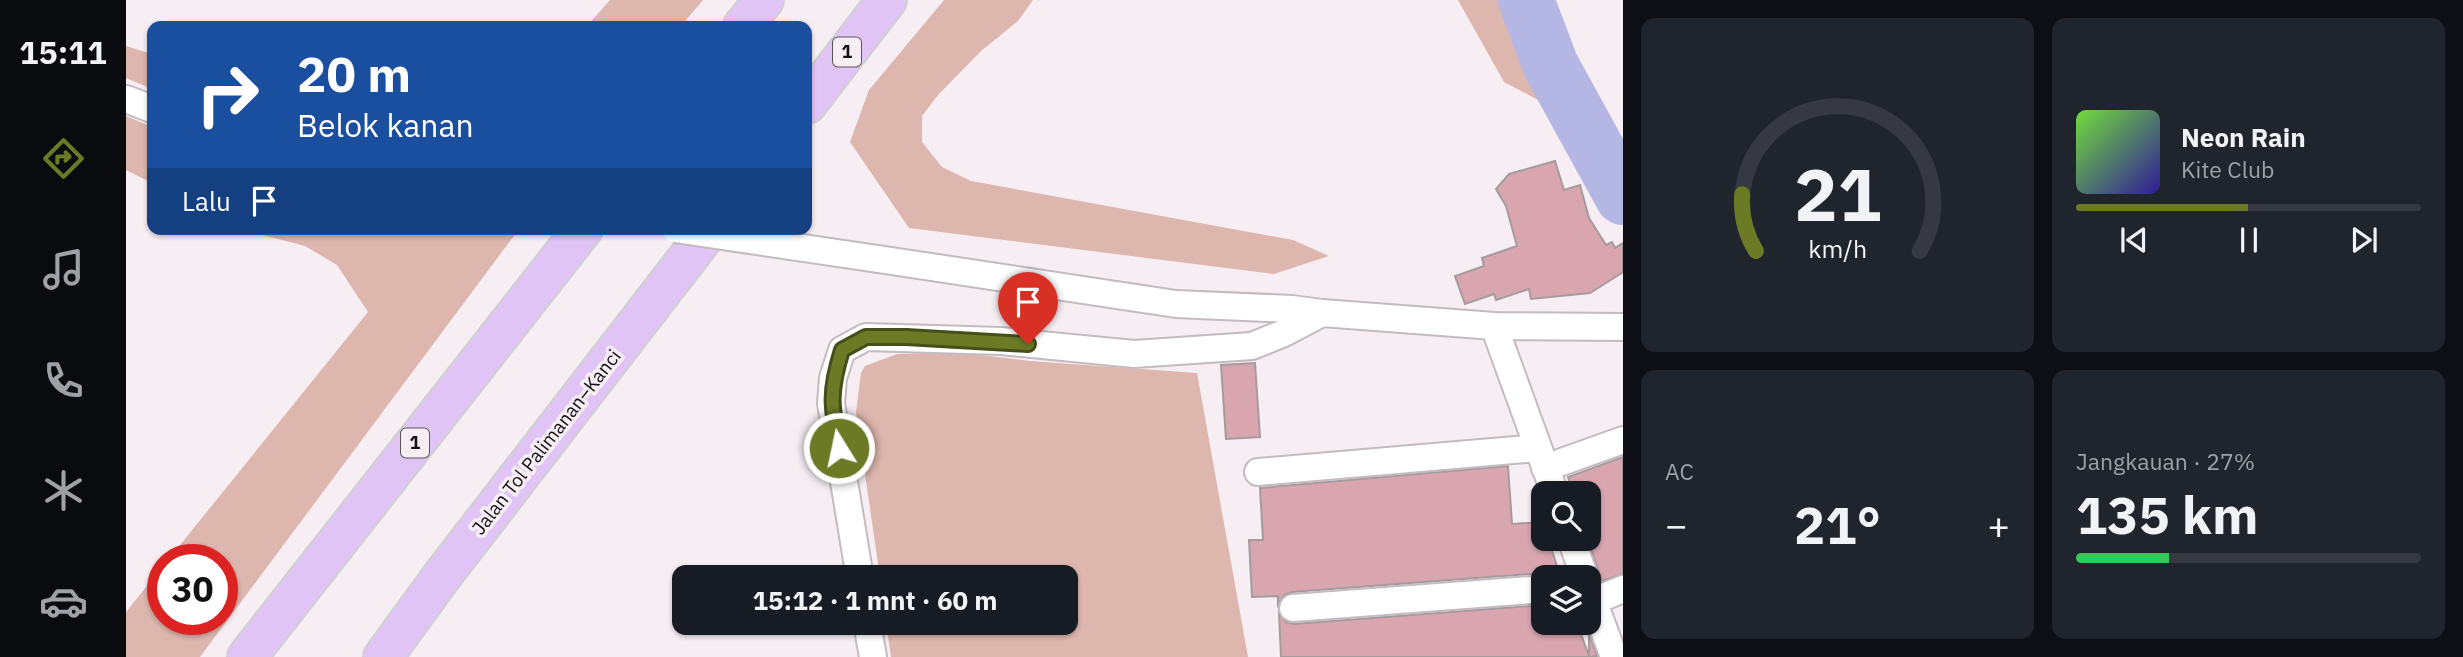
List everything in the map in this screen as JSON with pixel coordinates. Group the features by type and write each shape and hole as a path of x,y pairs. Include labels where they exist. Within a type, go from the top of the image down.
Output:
{"highway":[{"path":"747,21 764,0"},
{"name":"1","path":"812,98 887,0"},
{"name":"1","path":"247,657 578,235"},
{"name":"Jalan Tol Palimanan–Kanci","path":"383,657 442,576 705,235"},
{"path":"399,657 442,576"}],"street":[{"path":"126,99 147,107"},
{"path":"716,235 1176,304 1293,309 1494,326 1623,327"},
{"path":"858,565 831,403 833,378 842,350 866,337 1001,341 1134,354 1252,346 1322,313"},
{"path":"1494,326 1550,481"},
{"path":"1258,472 1542,458 1623,440"},
{"path":"1601,589 1623,589"},
{"path":"1293,608 1531,590"},
{"path":"1601,622 1614,657"},
{"path":"869,635 873,657"}],"shaded area":[{"path":"610,0 703,0 685,21 591,21"},
{"path":"944,0 1033,0 1018,21 981,51 938,95 922,116 922,142 942,167 971,181 1293,240 1329,256 1274,274 909,228 850,142 869,90"},
{"path":"1458,0 1505,0 1542,102 1504,82"},
{"path":"126,46 147,52 147,87 126,78"},
{"path":"126,116 147,125 147,180 126,170"},
{"path":"263,235 515,235 238,606 238,544 181,544 368,312 337,265 305,246"},
{"path":"956,352 1030,361 1197,373 1248,657 891,657 888,635 1078,635 1078,565 878,565 856,412 861,373 865,366 897,354"},
{"path":"147,586 147,635 216,635 200,657 126,657 126,612"}],"building":[{"path":"1555,161 1564,190 1580,185 1589,218 1606,245 1612,242 1615,248 1623,243 1623,272 1590,293 1531,299 1529,289 1496,300 1494,294 1465,304 1455,276 1484,266 1482,258 1517,246 1506,206 1496,189 1509,174"},
{"path":"1255,363 1260,437 1226,439 1221,365"},
{"path":"1623,457 1623,574 1602,581 1601,565 1597,565 1592,551 1601,551 1601,481 1569,481 1568,477"},
{"path":"1508,466 1512,524 1531,523 1531,551 1552,551 1557,565 1531,565 1531,574 1292,592 1284,595 1278,605 1278,596 1252,597 1249,540 1263,540 1260,488"},
{"path":"1531,606 1531,635 1581,635 1589,656 1589,635 1597,656 1281,657 1279,613 1286,622 1294,624"}],"waterway":[{"path":"1526,0 1551,66 1623,197"}],"route":[{"path":"839,448 831,403 833,378 842,350 866,337 1028,344"}]}
